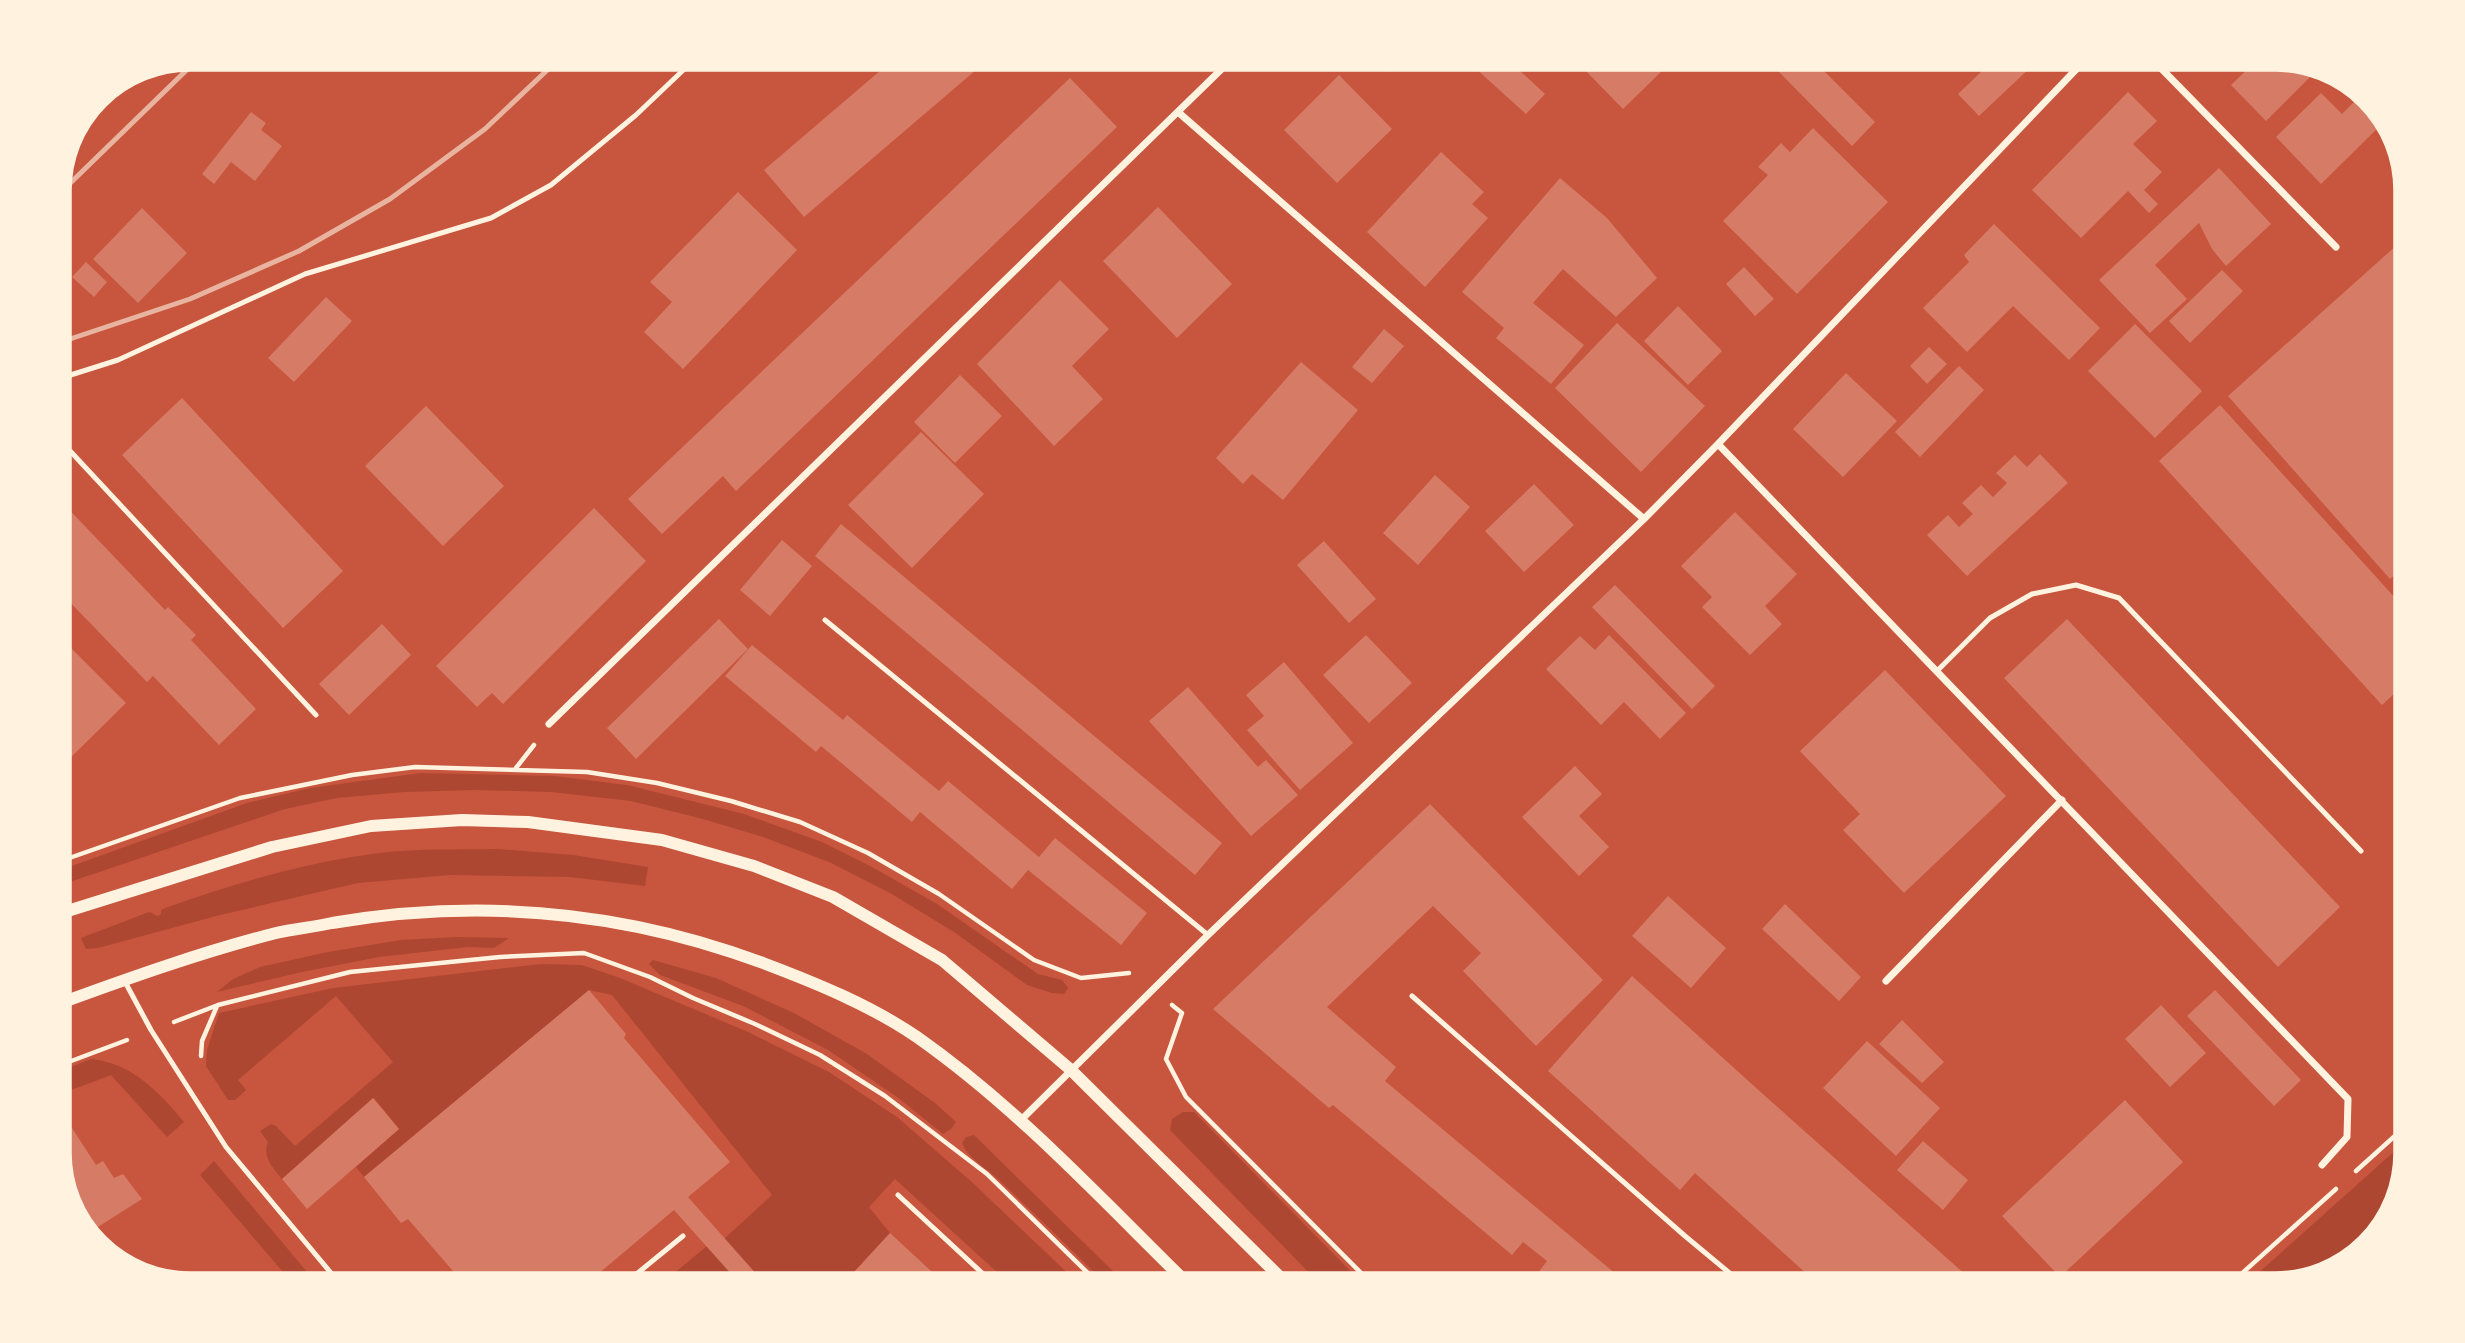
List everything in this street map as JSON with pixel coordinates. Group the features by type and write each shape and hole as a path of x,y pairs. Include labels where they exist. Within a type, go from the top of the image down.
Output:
{"street":[{"path":"550,724 1221,70"},
{"path":"1021,1120 1208,935 1644,519 2075,70"},
{"path":"2163,70 2336,247"},
{"path":"1178,112 1644,519"},
{"path":"1718,444 2348,1099 2347,1137 2322,1165"},
{"path":"1886,981 2062,800"},
{"path":"70,910 272,847 371,826 462,820 528,822 662,840 754,866 833,897 942,960 1071,1070 1276,1273"},
{"path":"70,1000 124,980 277,933 381,915 475,909 561,913 664,932 746,957 832,990 916,1036 1021,1120 1177,1273"}],"lane":[{"path":"70,375 118,360 305,274 491,218 551,185 636,115 683,70"},
{"path":"70,451 316,715"},
{"path":"1937,671 1990,618 2032,594 2076,585 2119,598 2361,851"},
{"path":"825,620 1208,935"},
{"path":"124,980 151,1030 226,1147 331,1273"},
{"path":"1412,996 1730,1273"},
{"path":"898,1195 982,1273"},
{"path":"638,1273 683,1236"}],"path":[{"path":"70,858 240,798 352,775 415,767 587,772 657,783 731,801 800,822 868,853 939,894 1034,960 1081,978 1134,973 1182,1013 1166,1059 1186,1097 1361,1273"},
{"path":"70,1061 218,1005 350,972 500,957 584,953 650,976 809,1050 885,1096 987,1174 1088,1273"},
{"path":"201,1062 202,1041 218,1005"},
{"path":"2348,1178 2395,1136"},
{"path":"2242,1273 2338,1187"}],"shaded area":[{"path":"421,773 555,776 627,785 744,814 822,842 872,867 937,904 1038,974 1062,980 1068,988 1064,994 1027,985 954,932 890,893 829,862 763,837 703,819 631,801 551,792 475,790 404,792 337,798 285,809 70,882 70,867 247,803 310,788"},
{"path":"497,849 573,855 648,867 645,886 570,877 450,875 358,883 220,915 98,948 86,949 81,938 149,912 158,916 161,910 168,907 220,890 325,862 394,851"},
{"path":"509,938 494,948 468,947 379,957 217,992 233,979 260,967 401,940"},
{"path":"653,960 716,978 794,1013 867,1054 935,1103 956,1122 943,1134 897,1097 828,1050 743,1006 660,975 649,964"},
{"path":"541,964 582,965 620,978 748,1032 829,1072 897,1117 973,1183 1067,1273 998,1273 895,1179 869,1207 890,1233 853,1273 755,1273 724,1239 772,1195 612,995 589,990 364,1177 356,1167 399,1129 374,1098 282,1179 269,1162 266,1153 268,1142 260,1131 271,1124 276,1126 295,1146 393,1062 336,996 238,1080 246,1090 235,1100 228,1100 206,1066 207,1050 219,1013 333,988"},
{"path":"91,1059 119,1066 144,1081 184,1122 167,1137 111,1075 70,1090 70,1067"},
{"path":"1183,1112 1194,1112 1352,1273 1309,1273 1170,1130 1172,1119"},
{"path":"974,1135 1115,1273 1095,1273 1000,1181 973,1159 962,1143 966,1137"},
{"path":"2395,1151 2393,1176 2383,1206 2375,1220 2354,1243 2328,1261 2306,1269 2258,1273"},
{"path":"214,1161 308,1273 284,1273 200,1175"},
{"path":"707,1246 731,1273 674,1273"}],"building":[{"path":"881,70 976,70 804,217 764,170"},
{"path":"1477,70 1519,70 1545,94 1526,114"},
{"path":"1585,70 1663,70 1623,109"},
{"path":"1777,70 1823,70 1875,122 1852,146"},
{"path":"1983,70 2028,70 1979,116 1958,94"},
{"path":"2247,70 2275,70 2311,76 2266,121 2231,85"},
{"path":"1339,75 1392,129 1337,183 1284,130"},
{"path":"1070,78 1117,127 736,491 723,476 662,534 628,499"},
{"path":"2128,92 2157,121 2133,144 2162,172 2144,190 2158,204 2149,213 2128,191 2081,238 2032,190"},
{"path":"2321,93 2342,114 2355,101 2378,128 2321,184 2276,137"},
{"path":"251,112 266,123 261,130 282,146 255,181 231,162 214,184 202,174"},
{"path":"1813,128 1888,202 1797,294 1723,221 1768,175 1758,167 1781,143 1790,152"},
{"path":"1441,152 1484,192 1472,204 1488,218 1425,287 1367,232"},
{"path":"2219,168 2271,224 2226,266 2212,249 2199,223 2155,265 2187,299 2150,333 2099,280"},
{"path":"1560,178 1607,218 1657,278 1616,317 1563,269 1533,303 1584,345 1551,384 1496,338 1504,328 1462,292"},
{"path":"738,192 797,250 683,369 644,332 672,302 650,282"},
{"path":"1158,207 1232,284 1177,338 1103,261"},
{"path":"142,208 187,253 138,303 93,259"},
{"path":"1994,224 2100,328 2069,360 2013,306 1967,352 1923,308 1969,262 1964,255"},
{"path":"2395,247 2395,575 2390,579 2228,396"},
{"path":"86,262 107,282 94,297 72,277"},
{"path":"1744,267 1774,299 1755,316 1726,284"},
{"path":"2222,270 2243,291 2190,343 2169,321"},
{"path":"1060,280 1109,329 1072,366 1103,399 1054,446 977,364"},
{"path":"326,297 352,321 294,382 268,358"},
{"path":"1678,306 1722,351 1688,385 1644,341"},
{"path":"1617,323 1705,406 1641,472 1555,388"},
{"path":"2135,324 2202,391 2155,438 2088,371"},
{"path":"1384,329 1404,346 1372,383 1352,367"},
{"path":"1929,347 1947,364 1927,384 1910,366"},
{"path":"1301,362 1358,410 1283,500 1252,474 1243,484 1216,458"},
{"path":"1959,366 1984,390 1920,457 1895,432"},
{"path":"1846,373 1897,421 1843,477 1793,429"},
{"path":"960,375 1002,416 955,463 914,422"},
{"path":"182,398 343,571 283,628 122,455"},
{"path":"2220,405 2395,598 2395,693 2382,705 2159,461"},
{"path":"426,406 504,486 443,546 365,466"},
{"path":"921,432 984,494 912,568 848,505"},
{"path":"2040,454 2068,483 1967,576 1927,535 1948,515 1959,527 1973,514 1962,503 1981,485 1993,497 2007,483 1996,473 2015,455 2027,467"},
{"path":"1435,475 1470,507 1418,565 1383,533"},
{"path":"1534,484 1574,525 1524,572 1485,531"},
{"path":"594,508 646,561 503,704 492,693 477,707 436,666"},
{"path":"70,511 165,610 168,607 196,635 191,640 256,709 219,745 153,676 147,682 70,602"},
{"path":"1735,512 1797,574 1765,606 1782,624 1750,655 1702,607 1712,597 1681,566"},
{"path":"841,524 1222,843 1195,875 815,556"},
{"path":"782,540 812,566 770,616 740,590"},
{"path":"1324,541 1376,599 1349,623 1297,565"},
{"path":"1615,585 1715,686 1692,709 1592,607"},
{"path":"719,619 748,649 636,759 607,728"},
{"path":"2067,619 2340,907 2278,967 2004,678"},
{"path":"382,624 411,655 349,715 319,684"},
{"path":"1366,635 1412,683 1369,723 1323,675"},
{"path":"1609,635 1686,713 1660,739 1624,702 1601,725 1546,669 1580,636 1595,650"},
{"path":"752,645 843,720 847,715 939,791 948,781 1039,857 1055,838 1147,913 1121,945 1028,870 1012,889 920,812 912,822 821,746 816,752 725,676"},
{"path":"70,647 126,703 70,758"},
{"path":"1284,662 1353,743 1300,790 1247,730 1264,716 1246,695"},
{"path":"1885,670 2006,796 1904,893 1843,830 1860,814 1800,751"},
{"path":"1188,687 1258,767 1266,760 1298,795 1251,836 1149,721"},
{"path":"1575,766 1602,794 1579,816 1609,847 1579,876 1522,817"},
{"path":"1430,804 1603,980 1536,1046 1463,971 1481,953 1433,906 1327,1007 1396,1067 1385,1081 1615,1273 1538,1273 1547,1261 1523,1242 1512,1255 1333,1105 1329,1108 1213,1009"},
{"path":"1668,896 1726,948 1691,988 1632,936"},
{"path":"1785,904 1861,977 1839,1001 1762,929"},
{"path":"1632,976 1964,1273 1806,1273 1695,1173 1680,1190 1548,1071"},
{"path":"589,990 626,1034 624,1038 730,1162 688,1197 755,1273 730,1273 674,1210 599,1273 455,1273 408,1219 401,1223 364,1177"},
{"path":"2215,990 2301,1080 2274,1106 2187,1016"},
{"path":"2161,1005 2206,1053 2170,1087 2125,1039"},
{"path":"1902,1020 1944,1062 1922,1083 1879,1044"},
{"path":"1867,1041 1940,1108 1896,1156 1823,1088"},
{"path":"373,1098 399,1129 307,1209 282,1179"},
{"path":"2125,1100 2183,1162 2064,1273 2056,1273 2002,1216"},
{"path":"70,1125 96,1165 103,1161 114,1178 123,1174 142,1199 97,1228 82,1206 72,1176"},
{"path":"1923,1141 1968,1180 1943,1210 1897,1170"},
{"path":"890,1233 933,1273 853,1273"}],"railway":[{"path":"70,183 186,70"},
{"path":"70,339 190,299 299,251 390,199 485,129 547,70"}]}
